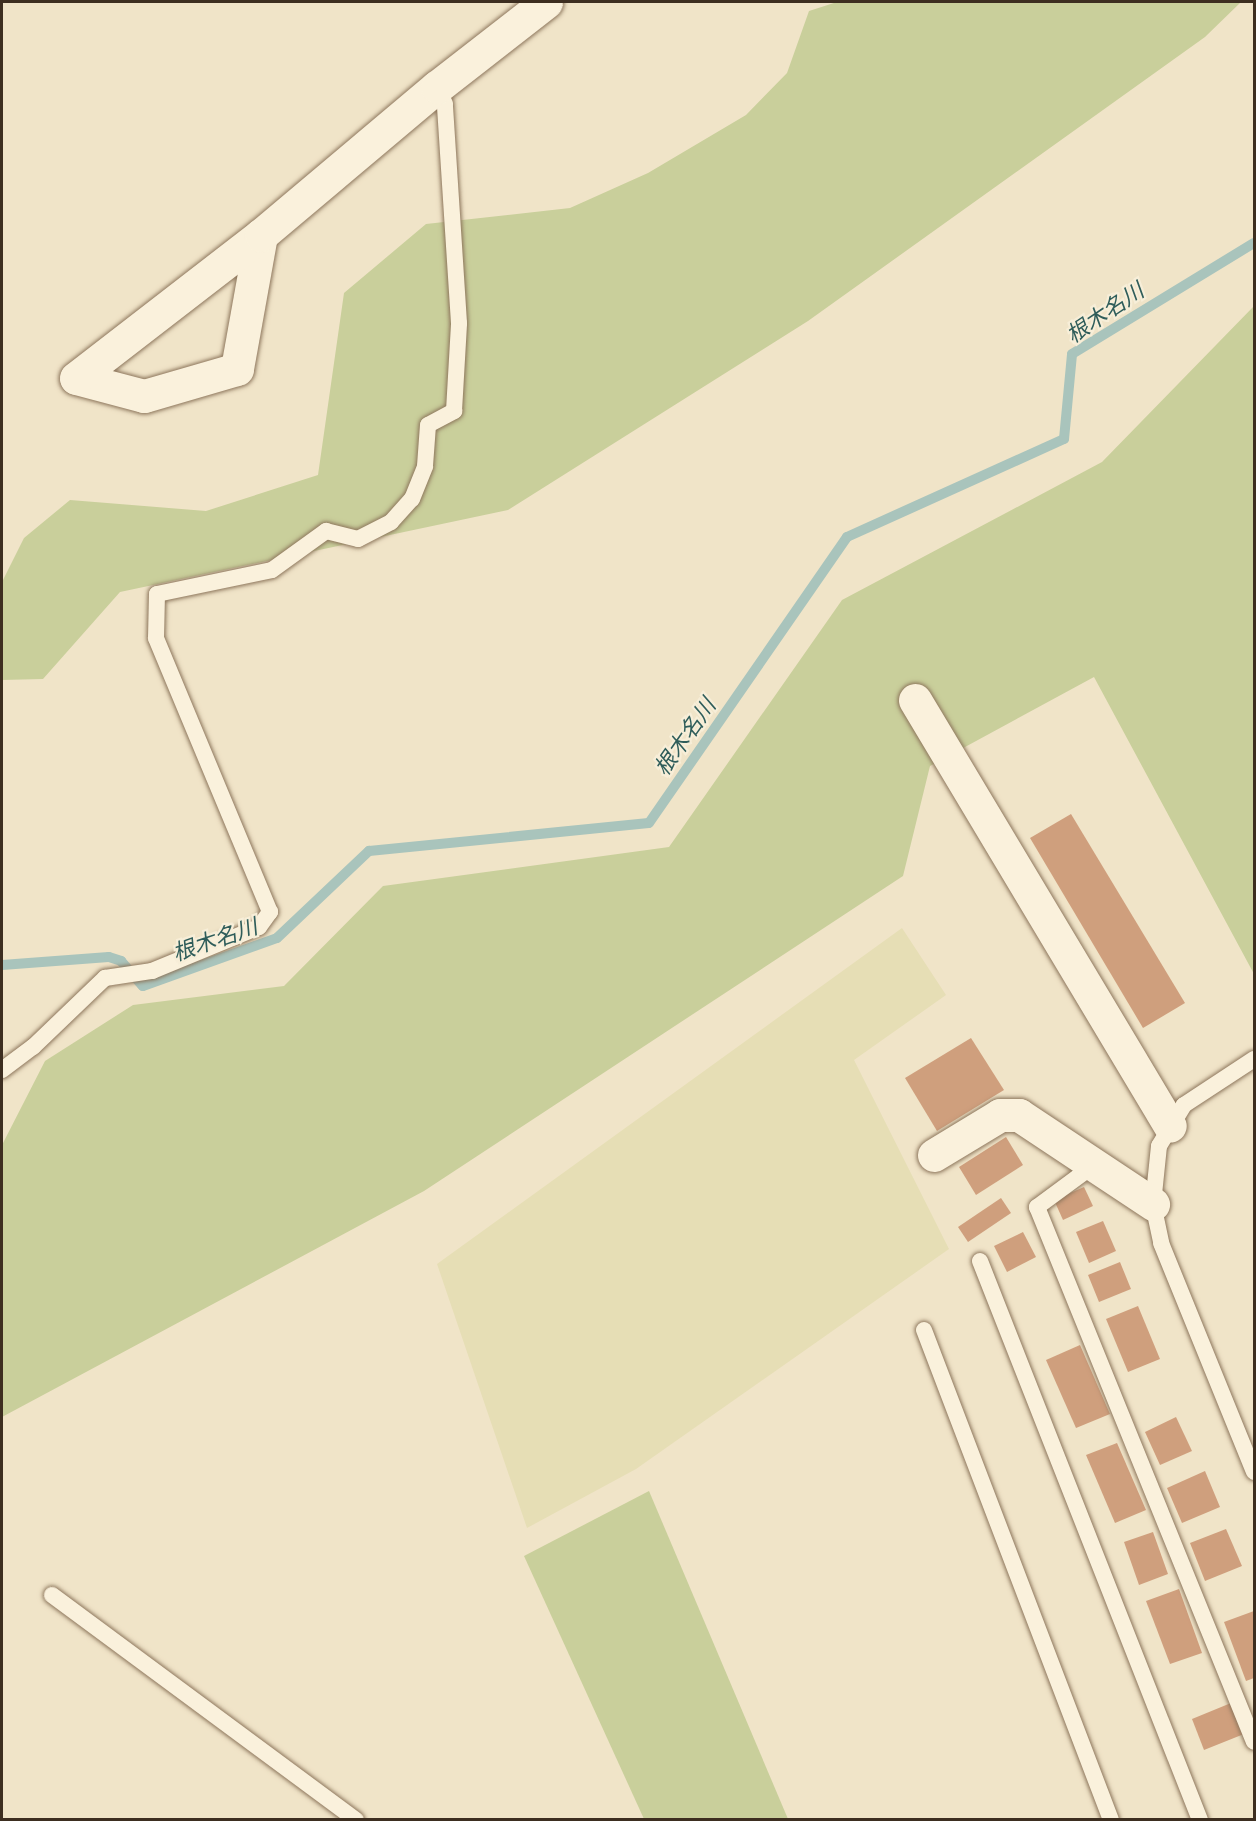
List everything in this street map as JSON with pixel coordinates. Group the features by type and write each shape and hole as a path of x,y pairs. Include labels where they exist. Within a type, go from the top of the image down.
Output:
{"street":[{"path":"261,236 237,369 144,396 76,378 261,236 437,87 546,2"},
{"path":"915,700 1170,1126"},
{"path":"934,1155 1000,1115 1019,1114 1153,1203"}],"lane":[{"path":"2,1070 33,1047 105,978 152,971 259,927 270,912 156,638 157,594 272,570 326,531 358,539 391,522 412,499 425,466 428,425 454,411 459,323 445,104 437,87"},
{"path":"1254,1059 1184,1105 1159,1146 1153,1203 1161,1243 1254,1472"},
{"path":"1094,1165 1037,1207 1254,1742"},
{"path":"980,1261 1200,1820"},
{"path":"924,1330 1112,1820"},
{"path":"52,1595 356,1820"}],"shaded area":[{"path":"902,928 946,995 854,1060 949,1249 636,1469 527,1528 437,1264"}],"green space":[{"path":"837,2 1241,2 1205,37 808,321 508,510 120,592 43,679 2,680 2,582 24,538 70,500 206,511 318,475 344,293 426,224 570,208 648,173 746,115 787,73 809,11"},
{"path":"1254,306 1254,974 1094,677 930,766 903,876 424,1191 2,1417 2,1145 45,1061 133,1005 284,986 383,886 669,847 842,600 1102,462"},
{"path":"649,1491 788,1819 644,1819 524,1556"}],"building":[{"path":"1071,814 1185,1003 1143,1028 1030,838"},
{"path":"971,1038 1004,1090 937,1131 905,1078"},
{"path":"1006,1137 1023,1165 976,1195 959,1167"},
{"path":"1084,1187 1093,1206 1063,1220 1054,1200"},
{"path":"1001,1198 1011,1213 968,1242 958,1227"},
{"path":"1103,1221 1116,1251 1089,1263 1076,1232"},
{"path":"1023,1232 1036,1257 1007,1272 994,1246"},
{"path":"1120,1262 1131,1289 1099,1302 1088,1275"},
{"path":"1138,1306 1160,1359 1128,1372 1106,1319"},
{"path":"1080,1345 1110,1414 1076,1428 1046,1360"},
{"path":"1176,1417 1192,1451 1160,1465 1145,1432"},
{"path":"1117,1443 1146,1510 1115,1523 1086,1455"},
{"path":"1205,1471 1220,1507 1182,1523 1167,1488"},
{"path":"1226,1529 1242,1566 1205,1581 1190,1543"},
{"path":"1153,1532 1168,1574 1139,1585 1124,1542"},
{"path":"1179,1589 1202,1653 1170,1664 1146,1601"},
{"path":"1254,1611 1254,1678 1246,1681 1224,1622"},
{"path":"1231,1703 1244,1734 1204,1750 1192,1719"}],"waterway":[{"name":"根木名川","path":"2,965 109,957 121,961 143,986 277,938 369,851 649,823 847,537 1064,439 1072,354 1254,243"}]}
